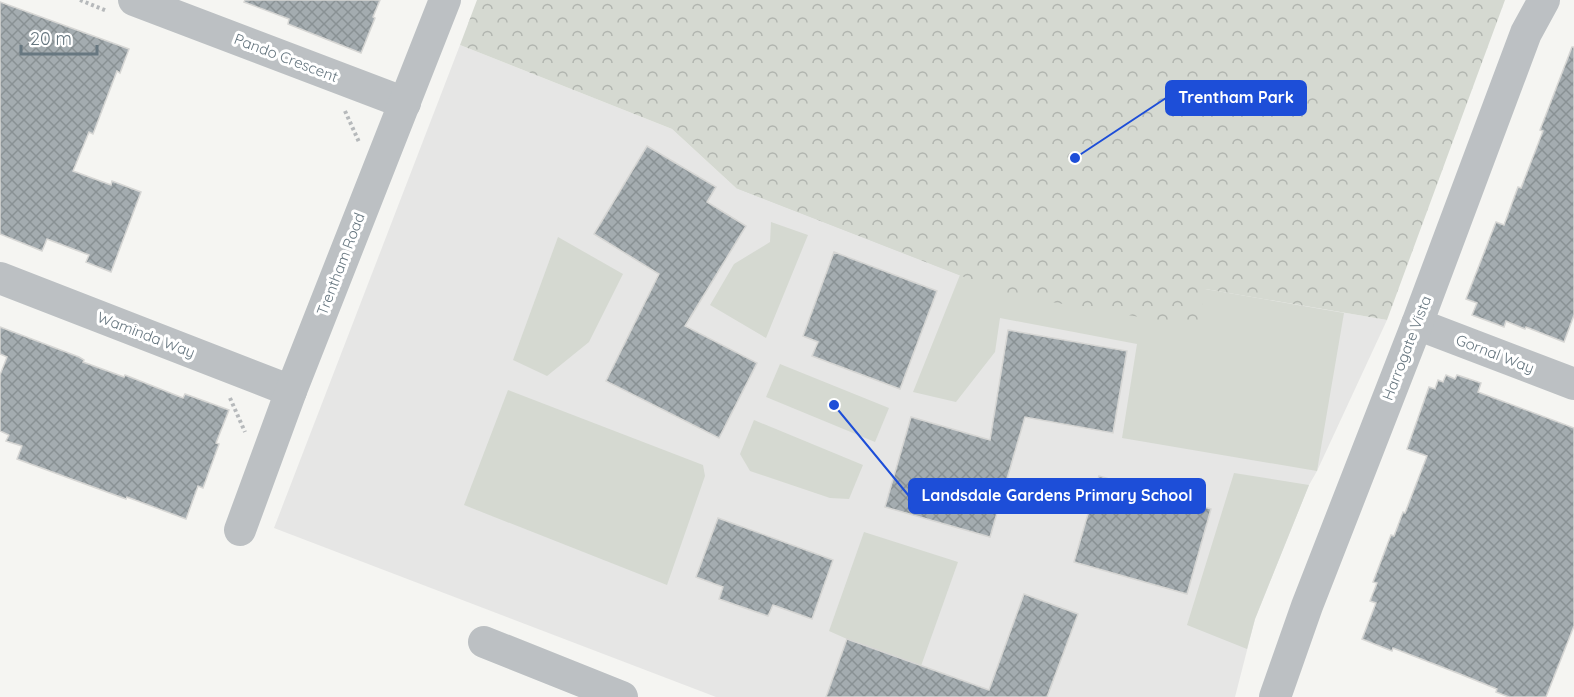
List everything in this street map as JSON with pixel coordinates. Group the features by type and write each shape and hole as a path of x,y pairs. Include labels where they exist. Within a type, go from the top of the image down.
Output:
{"street":[{"name":"Pando Crescent","path":"134,0 405,103"},
{"name":"Trentham Road","path":"240,530 291,391 445,0"},
{"name":"Harrogate Vista","path":"1275,697 1307,606 1417,324 1526,33 1544,0"},
{"name":"Waminda Way","path":"0,278 291,391"},
{"name":"Gornal Way","path":"1417,324 1574,384"},
{"path":"484,642 622,697"}],"shaded area":[{"path":"460,45 672,129 736,188 1205,289 1387,320 1309,485 1255,619 1235,697 716,697 274,528"}],"green space":[{"path":"477,0 1505,0 1387,320 1205,289 1198,327 1010,295 736,188 672,129 460,45"},
{"path":"761,120 1205,289 1344,313 1317,471 1122,438 1137,344 1000,318 995,352 956,402 913,392 960,275 736,188"},
{"path":"771,222 808,235 766,338 710,305 734,264 770,242"},
{"path":"558,237 623,274 589,342 547,376 513,360"},
{"path":"780,364 889,408 875,442 766,397"},
{"path":"508,390 703,465 705,476 667,585 464,505"},
{"path":"754,420 863,465 849,499 830,498 750,471 740,454"},
{"path":"1234,473 1309,485 1255,619 1247,649 1187,625"},
{"path":"864,532 958,562 921,666 829,631"}],"building":[{"path":"245,0 380,0 361,53 288,24 289,19 244,2"},
{"path":"0,2 129,49 120,73 117,71 93,134 89,132 73,171 111,185 112,181 141,192 111,272 86,262 89,255 47,239 42,251 0,234"},
{"path":"1572,47 1574,47 1574,315 1564,342 1506,321 1504,327 1472,315 1477,303 1466,299 1496,222 1504,225 1518,187 1521,188 1543,131 1540,130"},
{"path":"647,146 716,187 707,202 746,226 685,326 757,363 719,438 606,381 659,274 594,234"},
{"path":"834,252 937,291 900,389 812,356 818,342 803,336"},
{"path":"0,327 124,377 125,375 183,398 185,394 229,410 216,443 219,444 203,488 198,486 186,519 17,459 22,446 6,441 9,435 0,431 0,375 7,357 0,354"},
{"path":"1008,330 1127,351 1113,433 1025,417 990,537 885,507 911,417 990,440"},
{"path":"1446,375 1455,379 1457,375 1481,383 1478,392 1574,428 1574,626 1546,697 1509,697 1496,692 1497,689 1460,674 1393,648 1392,651 1362,639 1376,603 1370,601 1377,583 1373,582 1391,535 1394,536 1403,512 1405,513 1427,456 1407,449 1429,387 1435,389 1438,380 1443,382"},
{"path":"1099,476 1211,509 1187,594 1074,562"},
{"path":"718,518 833,560 812,619 773,605 768,616 719,599 723,587 696,577"},
{"path":"1024,594 1078,614 1047,697 826,697 847,639 989,690"}],"place":[{"name":"Trentham Park","path":"1075,158"},
{"name":"Landsdale Gardens Primary School","path":"834,405"}]}
